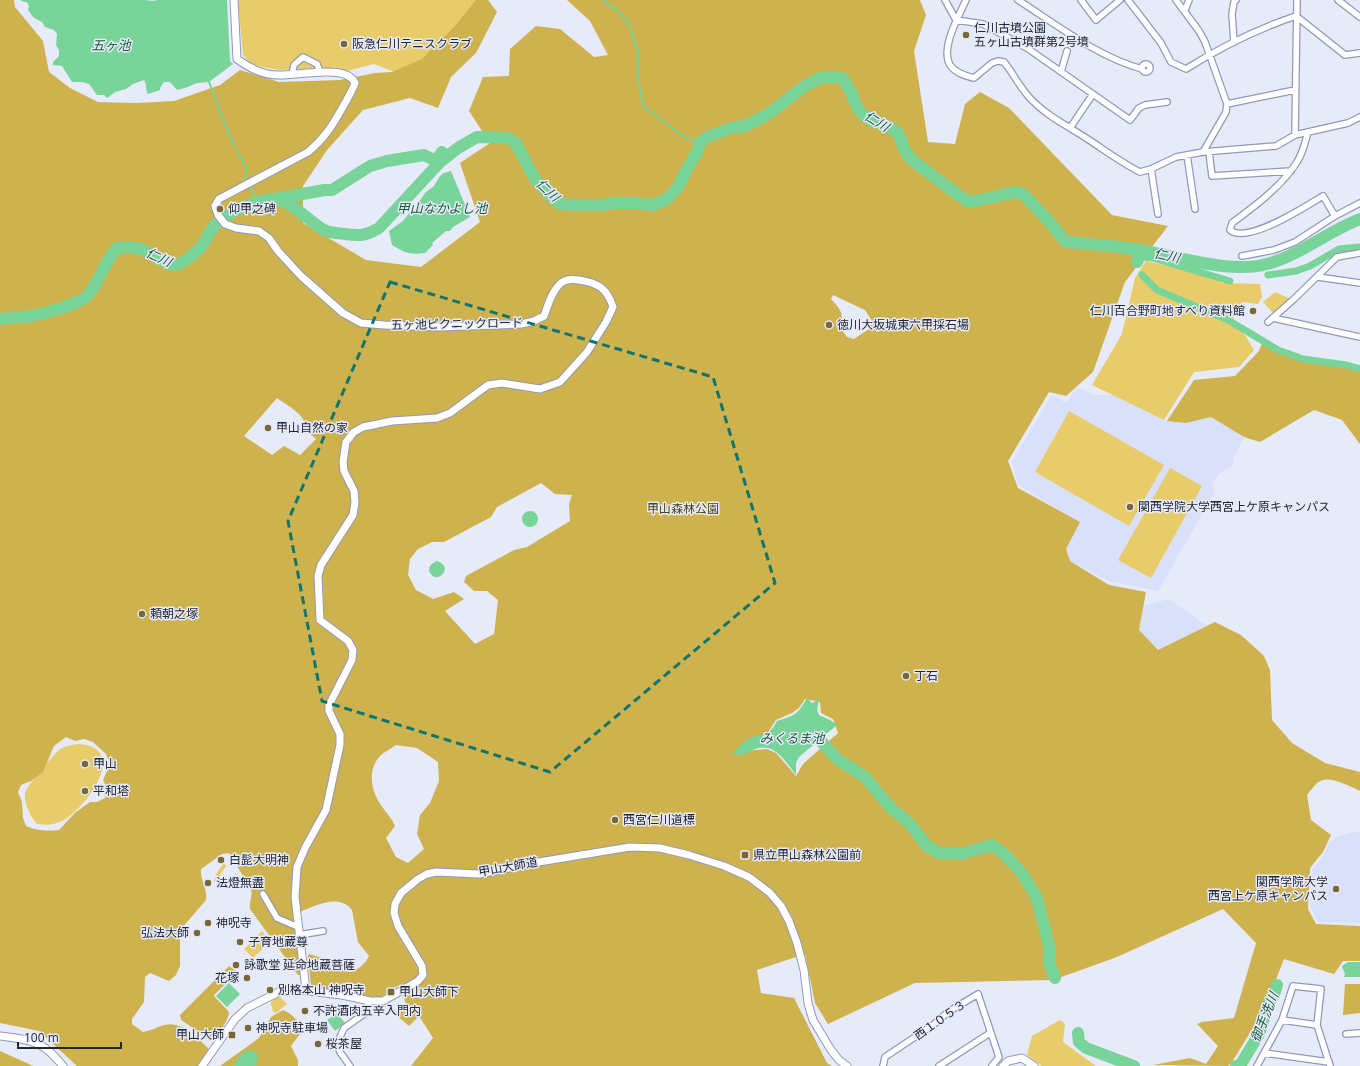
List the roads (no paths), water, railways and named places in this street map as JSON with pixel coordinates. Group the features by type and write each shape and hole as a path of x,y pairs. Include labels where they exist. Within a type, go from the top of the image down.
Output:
{"street":[{"path":"234,0 237,59 246,66 276,76 320,72 316,64 303,58 294,65 292,74"},
{"path":"945,0 956,20"},
{"path":"966,0 956,20 948,45 950,66 959,73 974,78 992,63 998,61 1004,62 1028,96 1036,104 1056,120 1126,165 1140,172 1151,169 1176,157 1206,152 1276,146 1295,135 1348,123 1360,117"},
{"path":"1018,0 1104,55 1142,69"},
{"path":"1081,0 1096,20 1120,0"},
{"path":"1128,0 1161,43 1171,62 1186,69 1209,54 1255,31 1296,16"},
{"path":"1176,0 1185,10 1199,31 1227,104 1226,112 1206,152 1212,176 1291,171"},
{"path":"1185,10 1189,0"},
{"path":"1234,42 1232,14 1234,2 1236,0"},
{"path":"1295,135 1297,0"},
{"path":"1338,0 1360,17"},
{"path":"1296,16 1345,55 1360,53"},
{"path":"956,20 983,24 1027,48 1130,120 1140,108 1145,105 1166,102"},
{"path":"1061,72 1067,51"},
{"name":"五ヶ池ピクニックロード","path":"306,990 295,897 297,867 305,848 326,810 340,745 340,734 329,711 329,705 352,660 353,650 348,641 320,620 318,576 321,565 353,515 355,502 354,491 344,471 343,462 346,442 354,432 363,426 392,421 437,418 450,413 488,386 502,383 540,389 560,382 587,352 606,322 613,307 610,297 602,288 592,282 572,279 562,282 553,294 544,316 534,321 521,324 438,327 384,326 361,323 343,313 301,276 278,251 269,238 259,230 236,228 225,224 218,216 214,206 218,199 308,152 328,132 351,94 355,83 351,78 343,73 320,72"},
{"path":"1227,104 1295,90"},
{"path":"1070,128 1093,94"},
{"path":"1308,132 1298,160 1291,171 1272,190 1232,223 1230,230 1236,234 1248,233 1270,225 1285,219 1323,196 1335,216"},
{"path":"1187,155 1195,209"},
{"path":"1151,169 1158,214"},
{"path":"1242,256 1274,250 1295,242 1335,216 1360,203"},
{"path":"1268,322 1318,277 1337,256 1360,253"},
{"path":"1318,277 1360,283"},
{"path":"1273,318 1360,337"},
{"name":"甲山大師道","path":"202,1066 235,1019 246,1008 279,992 292,988 370,1002 383,1001 418,981 423,975 422,966 398,926 394,913 395,904 401,893 418,879 427,874 436,872 479,874 539,862 630,847 660,848 724,866 749,876 770,893 789,921 797,943 804,970 808,1003 813,1020 838,1060 847,1066"},
{"path":"263,894 277,918 298,927"},
{"path":"299,935 323,931"},
{"path":"1257,1066 1264,1053 1282,1020 1293,986 1321,989 1317,1025 1329,1064 1264,1053"},
{"name":"西１０５３","path":"883,1066 885,1057 933,1025 948,1012 978,994 990,1033 1000,1057 992,1066"},
{"path":"350,1066 340,1052 337,1044 344,1028 364,1014 370,1002"},
{"path":"1282,1020 1317,1025"},
{"path":"940,1066 990,1033"},
{"path":"1346,1034 1360,1033"},
{"path":"0,1036 36,1043 46,1049 63,1066"},
{"path":"1003,1066 1008,1061 1022,1058 1034,1066"}],"water":[{"name":"五ヶ池","path":"20,0 227,0 230,61 233,64 209,82 197,83 177,90 170,82 164,82 160,90 148,94 144,80 133,84 126,89 115,92 107,98 104,95 97,95 89,84 72,82 62,66 53,65 53,62 59,56 59,50 56,45 57,34 54,30 45,27 42,22 34,18 28,10 29,6 27,2"},
{"name":"甲山なかよし池","path":"451,171 470,217 453,227 450,231 446,231 432,243 433,245 425,253 408,253 392,245 389,231 403,221 410,212 414,212 418,209 418,203 426,192 434,186 440,176"},
{"path":"530,511 537,516 538,519 533,526 530,527 523,522 522,519 527,512"},
{"path":"437,561 442,564 445,571 437,577 430,573 429,569 432,564"},
{"name":"みくるま池","path":"807,698 812,703 819,700 817,710 819,715 837,725 799,757 796,763 796,775 783,758 772,750 759,748 741,755 736,755 733,753 748,739 767,733 777,721 795,714"},
{"path":"1348,962 1360,962 1360,977 1344,977 1345,974 1342,966"},
{"path":"229,983 240,994 227,1007 216,996"},
{"path":"337,1013 345,1023 335,1031 327,1020"},
{"path":"251,1050 258,1056 255,1066 232,1066 243,1053"}],"waterway":[{"path":"604,0 606,4 615,8 629,23 638,53 637,72 643,106 684,137 700,143"},
{"name":"仁川","path":"0,319 31,316 44,313 70,305 84,298 96,284 109,259 117,248 136,248 147,252 166,263 175,265 179,264 199,249 210,231 220,220 244,207 269,199 282,200 288,203 319,227 328,232 355,235 370,233 379,228 440,162 458,148 477,137 507,138 515,142 535,179 552,198 560,204 603,205 613,203 636,203 652,205 668,198 678,187 698,150 700,143 707,137 731,128 745,126 770,113 803,87 820,78 834,77 844,80 861,113 870,120 889,127 898,133 905,151 912,160 961,197 967,201 976,201 1015,192 1023,194 1066,242 1124,248 1206,264 1253,267 1267,264 1291,255 1336,230 1360,219"},
{"path":"209,82 235,146"},
{"path":"237,151 247,169 245,174 246,180"},
{"name":"仁川","path":"276,199 324,190 332,190 370,166 387,161 424,155 436,161 442,152"},
{"path":"250,186 257,199 261,201"},
{"path":"1268,275 1296,271 1310,266 1339,249 1360,247"},
{"path":"1137,262 1142,250"},
{"path":"1139,257 1152,258 1230,281"},
{"path":"1142,275 1157,290 1228,320 1278,350 1303,359 1346,365 1360,369"},
{"path":"820,740 837,759 865,777 890,807 909,823 927,846 939,853 961,854 992,845 1004,854 1021,872 1037,898 1050,950 1049,963 1055,978"},
{"name":"御手洗川","path":"1236,1066 1241,1064 1259,1034 1269,1002 1273,997 1277,985"},
{"path":"1078,1033 1079,1042 1086,1048 1134,1066"}],"place":[{"name":"仁川古墳公園 五ヶ山古墳群第2号墳","path":"966,35"},
{"name":"阪急仁川テニスクラブ","path":"344,44"},
{"name":"仰甲之碑","path":"220,209"},
{"name":"仁川百合野町地すべり資料館","path":"1253,311"},
{"name":"徳川大坂城東六甲採石場","path":"829,325"},
{"name":"甲山自然の家","path":"268,428"},
{"name":"関西学院大学西宮上ケ原キャンパス","path":"1130,507"},
{"name":"頼朝之塚","path":"142,614"},
{"name":"丁石","path":"906,676"},
{"name":"甲山","path":"85,764"},
{"name":"平和塔","path":"85,791"},
{"name":"西宮仁川道標","path":"615,820"},
{"name":"県立甲山森林公園前","path":"745,855"},
{"name":"白髭大明神","path":"221,860"},
{"name":"法燈無盡","path":"208,883"},
{"name":"関西学院大学 西宮上ケ原キャンパス","path":"1336,889"},
{"name":"神呪寺","path":"208,923"},
{"name":"弘法大師","path":"197,933"},
{"name":"子育地蔵尊","path":"240,942"},
{"name":"詠歌堂 延命地蔵菩薩","path":"236,965"},
{"name":"花塚","path":"247,978"},
{"name":"別格本山 神呪寺","path":"270,990"},
{"name":"甲山大師下","path":"391,992"},
{"name":"不許酒肉五辛入門内","path":"305,1011"},
{"name":"神呪寺駐車場","path":"248,1028"},
{"name":"甲山大師","path":"232,1035"},
{"name":"桜茶屋","path":"318,1044"}],"park label":[{"name":"甲山森林公園","path":"683,509"}]}
